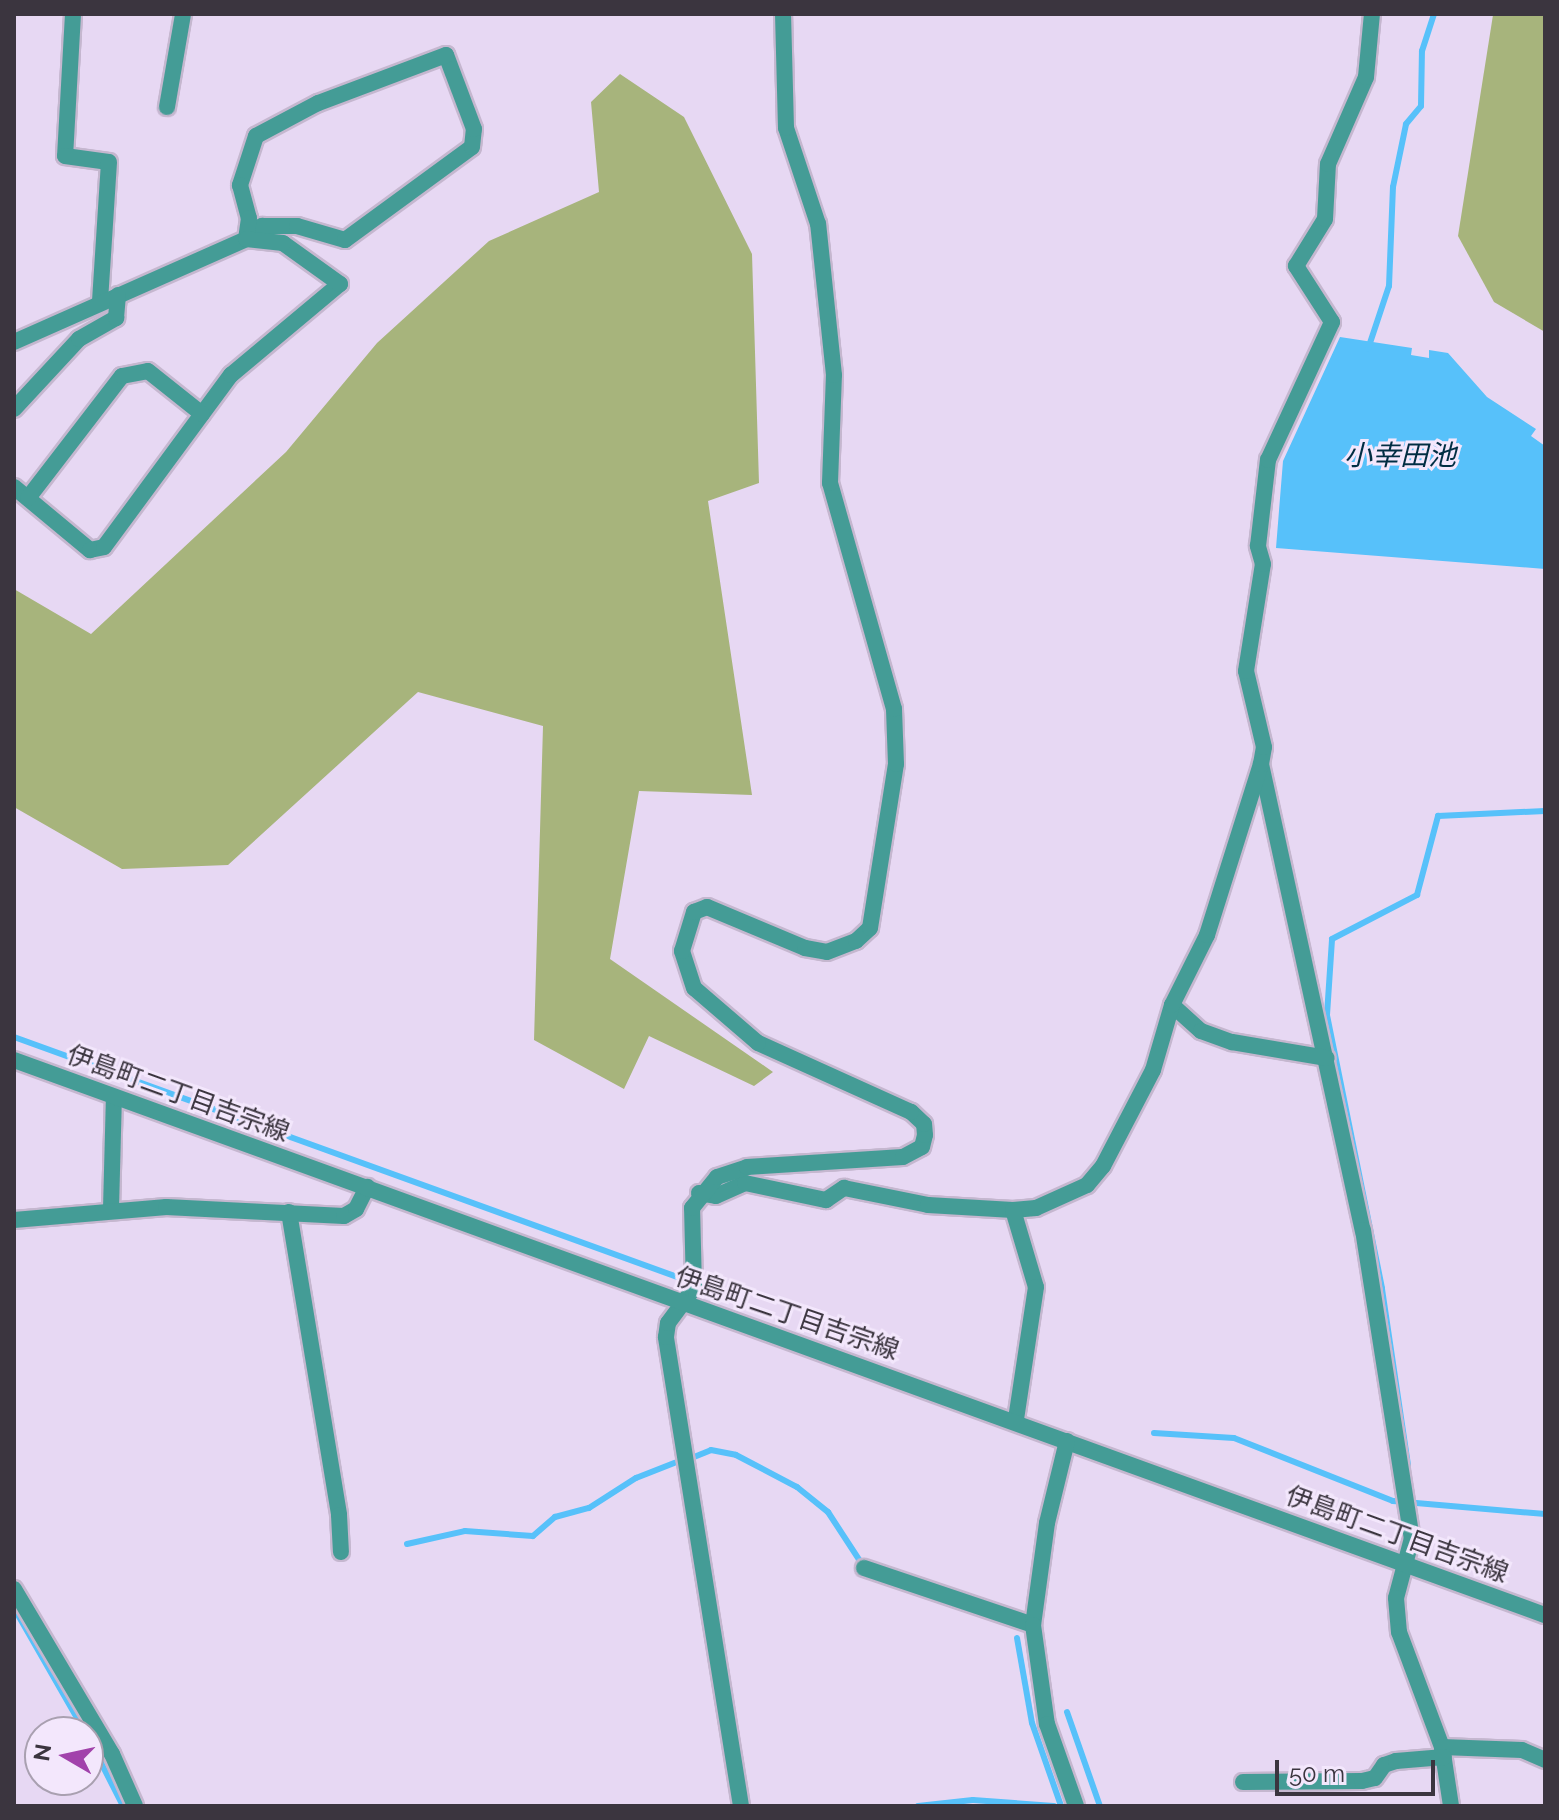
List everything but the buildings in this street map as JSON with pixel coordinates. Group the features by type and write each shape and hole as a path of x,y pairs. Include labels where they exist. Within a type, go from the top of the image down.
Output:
{"street":[{"path":"73,14 65,156 109,162 100,303"},
{"path":"167,107 183,14"},
{"path":"741,1806 666,1337 668,1323 685,1305 694,1288 692,1208 699,1193 717,1177 747,1167 913,1154 925,1135 924,1124 911,1112 758,1043 694,988 682,951 694,912 707,907 805,948 827,952 856,941 870,928 896,764 894,709 830,483 831,345 818,224 786,128 783,14"},
{"path":"699,1193 716,1196 745,1183 826,1200 844,1188 928,1205 1013,1210 1036,1208 1087,1185 1103,1166 1153,1070 1172,1005 1207,935 1261,764 1264,747 1246,671 1263,564 1258,546 1268,460 1332,322 1296,266 1325,219 1328,164 1366,77 1372,14"},
{"path":"14,342 246,239 262,226 297,226 345,240 472,147 474,129 446,55 318,103 256,136 240,185 249,218 246,239"},
{"path":"14,487 90,550 104,547 231,375 340,284 283,243 246,239"},
{"path":"14,409 79,339 116,318 118,295"},
{"path":"28,498 122,376 148,371 202,414"},
{"path":"1261,764 1363,1230 1406,1500 1412,1538 1396,1598 1399,1632 1446,1748 1451,1806"},
{"path":"1172,1005 1201,1031 1232,1042 1327,1058"},
{"name":"伊島町二丁目吉宗線","path":"14,1060 685,1305 1016,1419 1067,1441 1545,1615"},
{"path":"111,1209 114,1097"},
{"path":"14,1220 111,1209 344,1216 356,1209 367,1187"},
{"path":"1013,1210 1036,1287 1016,1419"},
{"path":"289,1212 339,1515 341,1552"},
{"path":"1067,1441 1047,1523 1033,1625 1047,1724 1076,1806"},
{"path":"864,1568 1033,1625"},
{"path":"14,1589 95,1734 112,1754 135,1806"},
{"path":"1243,1782 1362,1781 1375,1778 1384,1765 1446,1748 1522,1750 1545,1760"}],"green space":[{"path":"1545,14 1545,332 1494,302 1458,236 1493,15"},
{"path":"620,74 684,117 752,254 759,483 708,501 752,795 639,791 610,959 773,1072 754,1086 649,1036 624,1089 534,1040 543,726 418,692 228,865 122,869 14,807 14,589 91,634 286,452 377,343 489,241 599,192 591,102"}],"water":[{"name":"小幸田池","path":"1340,337 1412,348 1411,355 1429,358 1429,350 1448,353 1487,397 1536,429 1531,436 1545,446 1545,569 1276,548 1283,461"}],"waterway":[{"path":"1368,349 1389,286 1393,187 1406,124 1421,106 1422,51 1434,14"},
{"path":"1408,1465 1382,1288 1327,1015 1332,939 1417,895 1438,816 1545,811"},
{"path":"14,1037 683,1279"},
{"path":"1154,1433 1234,1438 1393,1501 1545,1514"},
{"path":"694,1457 711,1450 736,1455 797,1487 828,1512 860,1561"},
{"path":"407,1544 465,1531 533,1536 555,1517 589,1508 636,1478 674,1463"},
{"path":"14,1608 76,1716"},
{"path":"1017,1638 1032,1723 1061,1806"},
{"path":"1067,1712 1100,1806"},
{"path":"104,1769 123,1806"},
{"path":"918,1806 973,1800 1054,1806"}]}
